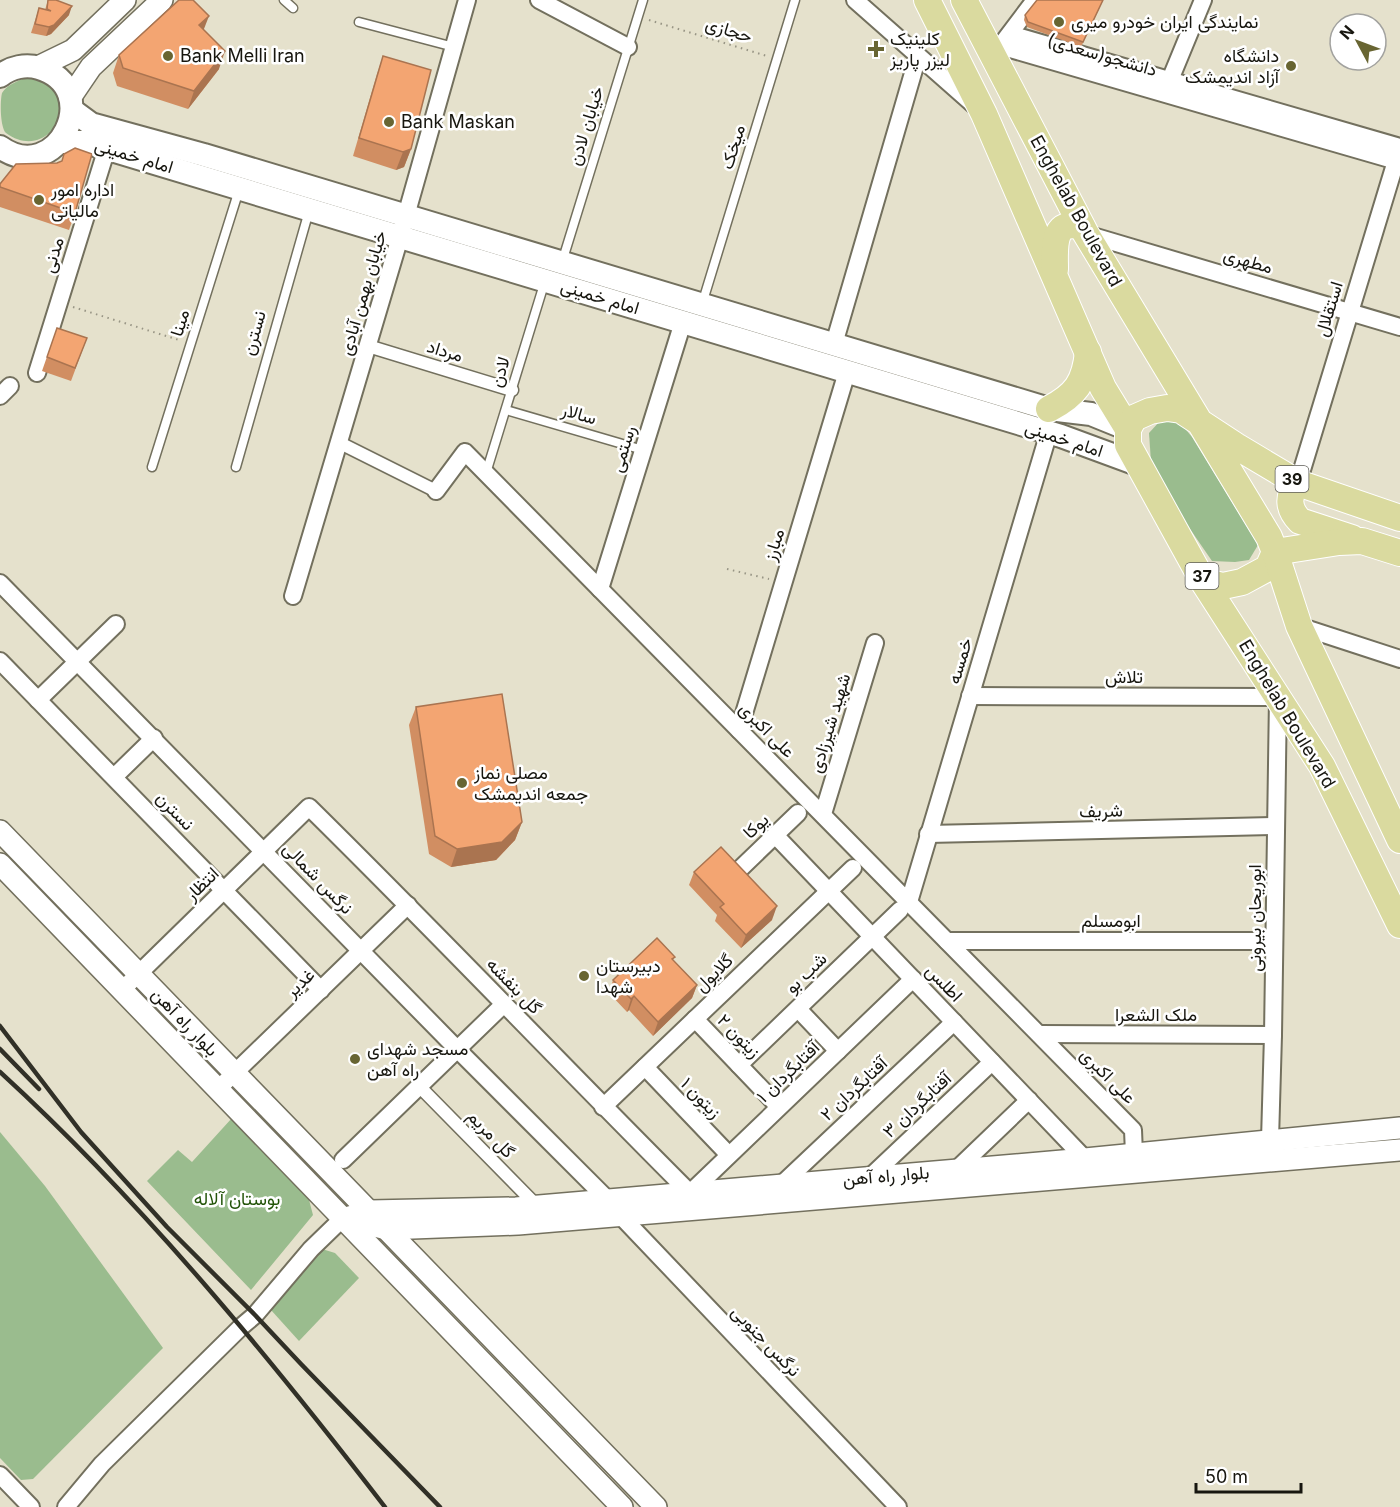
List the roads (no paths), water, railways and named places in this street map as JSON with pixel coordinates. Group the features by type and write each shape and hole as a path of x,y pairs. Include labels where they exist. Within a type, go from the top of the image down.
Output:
{"main road":[{"name":"Enghelab Boulevard","path":"927,0 984,114 1103,388 1128,429"},
{"name":"Enghelab Boulevard","path":"964,0 1001,45 1036,139 1084,231 1269,537 1275,552"},
{"path":"0,76 14,68 38,67 58,78 66,87 71,104 71,122 66,133 60,142 50,149 28,156 2,151"},
{"name":"امام خمینی","path":"71,104 91,124 204,155 546,280 847,372 1049,421 1091,414 1128,429"},
{"path":"1018,192 1035,190 1041,181 1036,139"},
{"name":"امام خمینی","path":"60,142 85,142 310,209 403,226 562,262 834,344 1049,421 1137,464"},
{"path":"1056,278 1056,238 1059,232 1070,226 1084,231"},
{"path":"1049,421 1078,387 1086,370 1088,352"},
{"path":"1128,429 1134,418 1150,411 1167,408 1181,410 1196,419"},
{"name":"39","path":"1196,419 1298,483 1400,518"},
{"name":"37","path":"1128,429 1128,445 1137,464 1198,572 1210,583 1223,586 1242,582 1268,568 1275,552"},
{"path":"1298,483 1290,495 1290,502 1295,516 1300,521 1400,553"},
{"path":"1362,541 1339,542 1275,552 1299,626 1400,840"},
{"name":"Enghelab Boulevard","path":"1198,572 1322,766 1400,925"}],"street":[{"path":"38,67 73,50 125,0"},
{"path":"71,104 91,67 162,0"},
{"name":"خیابان بهمن آبادی","path":"293,596 340,442 467,0"},
{"path":"539,0 628,46"},
{"path":"855,0 984,114"},
{"path":"1001,45 1035,0"},
{"path":"1170,80 1203,0"},
{"name":"دانشجو(سعدی)","path":"1001,45 1170,80 1399,153"},
{"name":"دانشجو(سعدی)","path":"1001,45 1399,153"},
{"path":"834,344 918,56"},
{"name":"مدنی","path":"37,373 107,148"},
{"name":"استقلال","path":"1298,483 1399,153"},
{"name":"مطهری","path":"1084,231 1400,327"},
{"name":"رستمی","path":"600,589 683,322"},
{"name":"مرداد","path":"368,346 512,390"},
{"name":"مبارز","path":"739,730 847,372"},
{"name":"خمسه","path":"904,906 970,696 1049,421"},
{"name":"علی اکبری","path":"340,442 436,491 465,452 823,814 904,906 948,941 1133,1130 1134,1154"},
{"name":"نرگس شمالی","path":"0,583 614,1207"},
{"path":"38,700 116,624"},
{"path":"1299,626 1400,659"},
{"name":"شهید شیرزادی","path":"823,814 875,643"},
{"name":"نسترن","path":"0,661 321,990"},
{"name":"تلاش","path":"970,696 1278,697"},
{"name":"ابوریحان بیرونی","path":"1270,1140 1278,697"},
{"path":"114,777 154,738"},
{"name":"انتظار","path":"122,990 309,807"},
{"name":"گل بنفشه","path":"309,807 690,1193"},
{"name":"یوکا","path":"741,868 798,813"},
{"name":"شریف","path":"928,834 1275,826"},
{"name":"اطلس","path":"776,835 1085,1159"},
{"name":"بلوار راه آهن","path":"2,838 235,1073 656,1507"},
{"name":"بلوار راه آهن","path":"0,864 622,1507"},
{"name":"گلایول","path":"603,1107 853,868"},
{"name":"غدیر","path":"219,1089 408,905"},
{"name":"شب بو","path":"739,1065 904,906"},
{"name":"ابومسلم","path":"948,941 1274,940"},
{"name":"آفتابگردان ۱","path":"690,1193 913,979"},
{"path":"343,1160 504,1004"},
{"path":"798,1009 838,1051"},
{"name":"زیتون ۲","path":"695,1018 779,1107"},
{"name":"آفتابگردان ۲","path":"781,1185 954,1022"},
{"name":"ملک الشعرا","path":"1039,1034 1273,1035"},
{"name":"آفتابگردان ۳","path":"869,1178 992,1062"},
{"name":"زیتون ۱","path":"645,1067 729,1155"},
{"name":"گل مریم","path":"419,1086 537,1206"},
{"path":"956,1170 1029,1100"},
{"name":"بلوار راه آهن","path":"343,1218 387,1229 518,1224 690,1193 1085,1159 1400,1128"},
{"name":"بلوار راه آهن","path":"343,1218 370,1212 537,1206 614,1207 1400,1150"},
{"name":"نرگس جنوبی","path":"614,1207 898,1507"},
{"path":"66,1507 102,1464 255,1315 310,1249 343,1218"},
{"path":"590,1474 608,1457"},
{"path":"0,1475 31,1507"}],"lane":[{"path":"284,0 293,8"},
{"name":"خیابان لادن","path":"562,262 643,0"},
{"name":"میخک","path":"702,304 795,0"},
{"path":"359,21 454,47"},
{"name":"مینا","path":"152,467 239,188"},
{"name":"نسترن","path":"236,468 310,209"},
{"name":"لادن","path":"486,473 546,280"},
{"name":"سالار","path":"506,410 643,450"}],"railway":[{"path":"0,1026 81,1132 167,1227 440,1507"},
{"path":"0,1049 39,1089"},
{"path":"0,1072 104,1174 202,1281 385,1507"}],"place":[{"name":"نمایندگی ایران خودرو میری","path":"1059,22"},
{"name":"کلینیک لیزر پاریز","path":"876,49"},
{"name":"Bank Melli Iran","path":"168,56"},
{"name":"دانشگاه آزاد اندیمشک","path":"1291,66"},
{"name":"Bank Maskan","path":"389,122"},
{"name":"اداره امور مالیاتی","path":"39,200"},
{"name":"مصلی نماز جمعه اندیمشک","path":"462,783"},
{"name":"دبیرستان شهدا","path":"584,976"},
{"name":"مسجد شهدای راه آهن","path":"355,1059"}],"park label":[{"name":"بوستان آلاله","path":"237,1199"}]}
